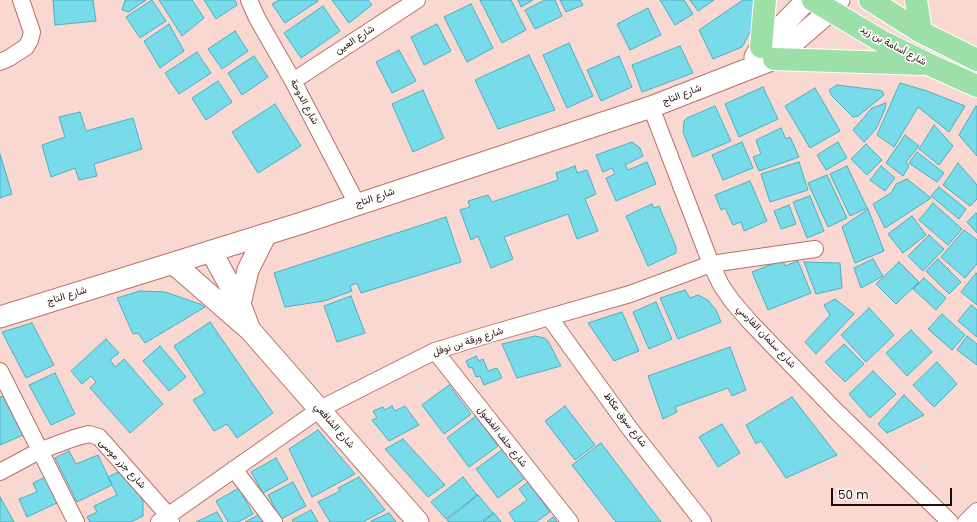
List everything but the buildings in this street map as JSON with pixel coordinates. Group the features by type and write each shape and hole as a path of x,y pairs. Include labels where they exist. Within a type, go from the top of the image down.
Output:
{"highway":[{"path":"765,0 767,53 928,64"},
{"path":"870,0 921,32 977,60"},
{"path":"916,0 921,32"},
{"name":"شارع أسامة بن زيد","path":"827,4 928,64 977,86"}],"street":[{"path":"0,62 26,47 30,40 32,32 21,0"},
{"name":"شارع الدوحة","path":"249,0 257,18 293,80 357,204"},
{"name":"شارع العين","path":"293,80 417,0"},
{"name":"شارع التاج","path":"767,53 807,0"},
{"name":"شارع التاج","path":"0,317 266,234 651,107 748,70 827,4"},
{"name":"شارع سلمان الفارسي","path":"651,107 711,264 721,285 750,322 835,410 950,522"},
{"path":"240,304 248,270 266,234"},
{"name":"شارع ورقة بن نوفل","path":"166,520 234,469 320,409 376,379 435,352 548,316 630,294 711,264 815,249"},
{"name":"شارع الشافعي","path":"211,251 240,304 250,330"},
{"name":"شارع الشافعي","path":"173,263 250,330 418,522"},
{"name":"شارع سوق عكاظ","path":"548,316 630,429 703,522"},
{"name":"شارع حلف الفضول","path":"435,352 570,522"},
{"path":"0,371 76,522"},
{"name":"شارع جزر موسى","path":"0,472 39,451 89,434 99,437 166,520"},
{"path":"234,469 274,522"},
{"path":"966,522 977,511"}]}
